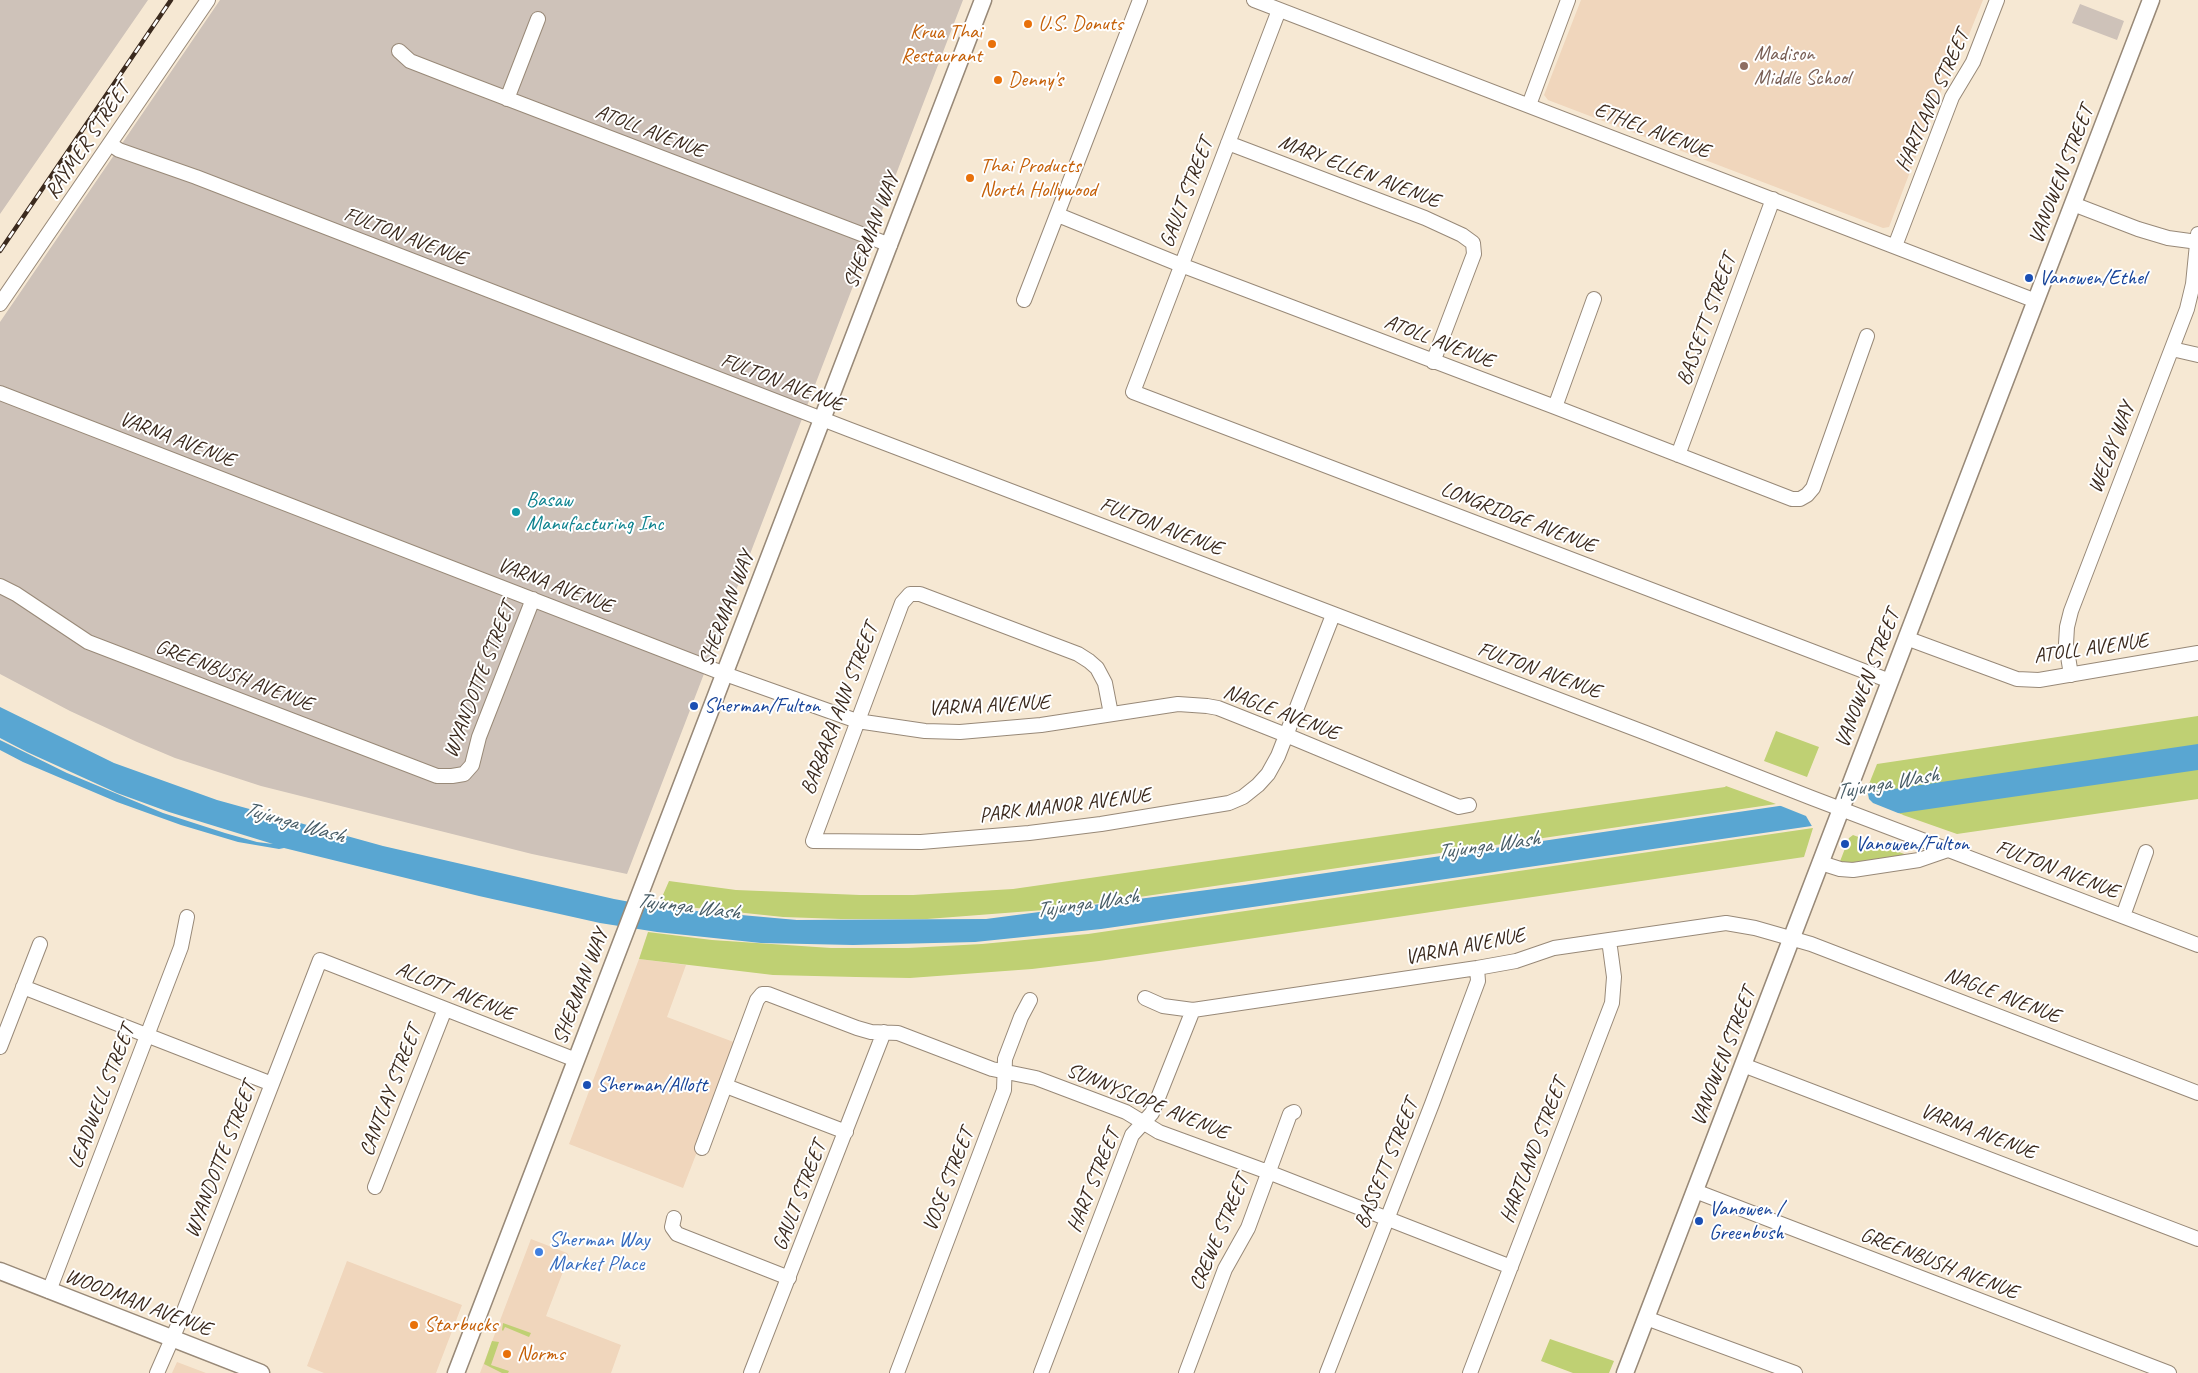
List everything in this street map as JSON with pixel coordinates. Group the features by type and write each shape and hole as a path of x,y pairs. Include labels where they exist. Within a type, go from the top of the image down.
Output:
{"main road":[{"name":"SHERMAN WAY","path":"456,1373 984,0"},
{"name":"VANOWEN STREET","path":"1625,1373 2151,0"},
{"name":"WOODMAN AVENUE","path":"0,1272 260,1373"}],"street":[{"name":"RAYMER STREET","path":"0,304 208,0"},
{"path":"1024,300 1140,0"},
{"name":"ETHEL AVENUE","path":"1254,0 1529,104 2036,302"},
{"path":"1529,104 1568,0"},
{"name":"HARTLAND STREET","path":"1894,246 1952,97 1973,62 1997,0"},
{"name":"GAULT STREET","path":"1133,392 1279,10"},
{"path":"507,99 538,19"},
{"name":"ATOLL AVENUE","path":"399,51 410,61 890,245"},
{"name":"MARY ELLEN AVENUE","path":"1228,143 1425,218 1462,234 1473,243 1474,254 1434,362"},
{"name":"FULTON AVENUE","path":"110,144 119,150 196,177 822,420 1646,732 1812,798 2198,945"},
{"name":"BASSETT STREET","path":"1678,455 1773,200"},
{"path":"2073,204 2153,234 2168,238 2198,239"},
{"name":"ATOLL AVENUE","path":"1058,215 1180,265 1555,406 1792,499 1800,499 1807,495 1815,483 1866,336"},
{"name":"WELBY WAY","path":"2071,675 2066,644 2067,627 2071,611 2187,309 2193,284 2198,239"},
{"path":"1555,406 1594,299"},
{"path":"2172,349 2198,355"},
{"name":"LONGRIDGE AVENUE","path":"1133,392 1890,681"},
{"name":"VARNA AVENUE","path":"0,393 725,674 857,721 925,731 960,732 1041,725 1111,714"},
{"name":"GREENBUSH AVENUE","path":"0,586 16,594 88,642 437,776 464,774"},
{"name":"BARBARA ANN STREET","path":"812,841 902,603 910,594 920,594 1078,654 1097,668 1105,683 1111,714"},
{"name":"WYANDOTTE STREET","path":"464,774 472,765 479,737 533,599"},
{"path":"1286,735 1333,615"},
{"name":"ATOLL AVENUE","path":"1906,638 2017,678 2039,680 2198,653"},
{"name":"NAGLE AVENUE","path":"1111,714 1178,704 1218,708 1459,808 1470,805"},
{"name":"PARK MANOR AVENUE","path":"812,841 921,842 1029,833 1101,824 1229,803 1243,797 1268,774 1278,756 1286,735"},
{"path":"1821,863 1840,869 1853,870 1919,860 1948,850"},
{"path":"2123,916 2146,852"},
{"name":"LEADWELL STREET","path":"49,1291 181,947 187,917"},
{"name":"VARNA AVENUE","path":"1145,998 1163,1006 1193,1010 1477,968 1516,961 1554,948 1726,923 1755,928 1791,939"},
{"name":"NAGLE AVENUE","path":"1791,939 2198,1093"},
{"name":"HARTLAND STREET","path":"1470,1373 1612,1004 1614,977 1609,940"},
{"path":"0,1047 40,944"},
{"name":"WYANDOTTE STREET","path":"157,1373 182,1316 320,960"},
{"name":"ALLOTT AVENUE","path":"320,960 576,1060"},
{"name":"BASSETT STREET","path":"1327,1373 1478,981 1477,968"},
{"path":"23,987 272,1084"},
{"name":"SUNNYSLOPE AVENUE","path":"726,1086 757,1000 762,994 768,994 857,1028 871,1032 903,1035 1005,1072 1036,1078 1126,1112 1159,1132 1268,1172 1511,1267"},
{"name":"VOSE STREET","path":"897,1373 1004,1090 1005,1060 1021,1017 1030,1000"},
{"name":"CANTLAY STREET","path":"376,1187 445,1009"},
{"name":"HART STREET","path":"1041,1373 1132,1135 1152,1113 1193,1010"},
{"name":"GAULT STREET","path":"751,1373 884,1032"},
{"name":"VARNA AVENUE","path":"1743,1064 2198,1239"},
{"path":"702,1148 726,1086 846,1132"},
{"name":"CREWE STREET","path":"1186,1373 1225,1269 1248,1228 1290,1114 1294,1112"},
{"name":"GREENBUSH AVENUE","path":"1695,1191 2169,1373"},
{"path":"674,1225 789,1278"},
{"path":"1646,1318 1795,1373"}],"shaded area":[{"path":"0,0 148,0 0,214"},
{"path":"220,0 963,0 627,874 532,854 261,786 175,758 137,742 70,711 0,674 0,322"},
{"path":"1581,0 1983,0 1966,42 1940,93 1889,227 1883,228 1548,100 1544,95"},
{"path":"2080,4 2124,21 2117,40 2072,23"},
{"path":"639,959 686,965 667,1017 739,1044 683,1188 569,1144"},
{"path":"531,1239 567,1253 569,1256 546,1316 621,1345 611,1373 480,1373"},
{"path":"347,1261 462,1305 436,1373 324,1373 307,1366"},
{"path":"177,1362 206,1373 172,1373"}],"green space":[{"path":"2198,716 2198,799 1957,834 1903,815 1873,803 1869,799 1867,789 1877,764"},
{"path":"1776,731 1819,747 1807,777 1764,761"},
{"path":"1726,786 1776,804 1057,909 927,919 841,919 783,917 659,904 669,881 736,890 860,895 913,895 1013,889"},
{"path":"1813,828 1804,857 1099,961 1032,969 910,978 773,975 639,959 648,932 712,940 831,948 908,948 982,944 1088,934"},
{"path":"1853,835 1907,855 1906,858 1856,865 1839,864 1849,838"},
{"path":"503,1323 531,1333 529,1337 505,1327 503,1331"},
{"path":"1550,1339 1614,1361 1609,1373 1573,1373 1541,1361"},
{"path":"492,1341 499,1342 491,1365 509,1371 508,1373 502,1373 484,1364"}],"water":[{"name":"Tujunga Wash","path":"0,707 114,763 217,800 383,846 614,899 663,908 797,920 986,919 1245,885 2198,744 2198,770 1101,929 975,942 853,945 761,943 657,932 600,923 479,896 284,848 279,849 238,842 181,825 117,802 23,762 0,750 0,740 67,773 163,813 225,833 257,842 273,844 169,812 117,793 27,752 0,738"}],"pier":[{"path":"1867,789 1869,799 1873,803 1903,815 1813,828 1806,816 1776,804"}],"railway":[{"path":"0,251 171,0"}],"place":[{"name":"U.S. Donuts","path":"1028,24"},
{"name":"Krua Thai Restaurant","path":"992,44"},
{"name":"Madison Middle School","path":"1744,66"},
{"name":"Denny's","path":"998,80"},
{"name":"Thai Products North Hollywood","path":"970,178"},
{"name":"Vanowen/Ethel","path":"2029,278"},
{"name":"Basaw Manufacturing Inc","path":"516,512"},
{"name":"Sherman/Fulton","path":"694,706"},
{"name":"Vanowen/Fulton","path":"1845,844"},
{"name":"Sherman/Allott","path":"587,1085"},
{"name":"Vanowen / Greenbush","path":"1699,1221"},
{"name":"Sherman Way Market Place","path":"539,1252"},
{"name":"Starbucks","path":"414,1325"},
{"name":"Norms","path":"507,1354"}]}
